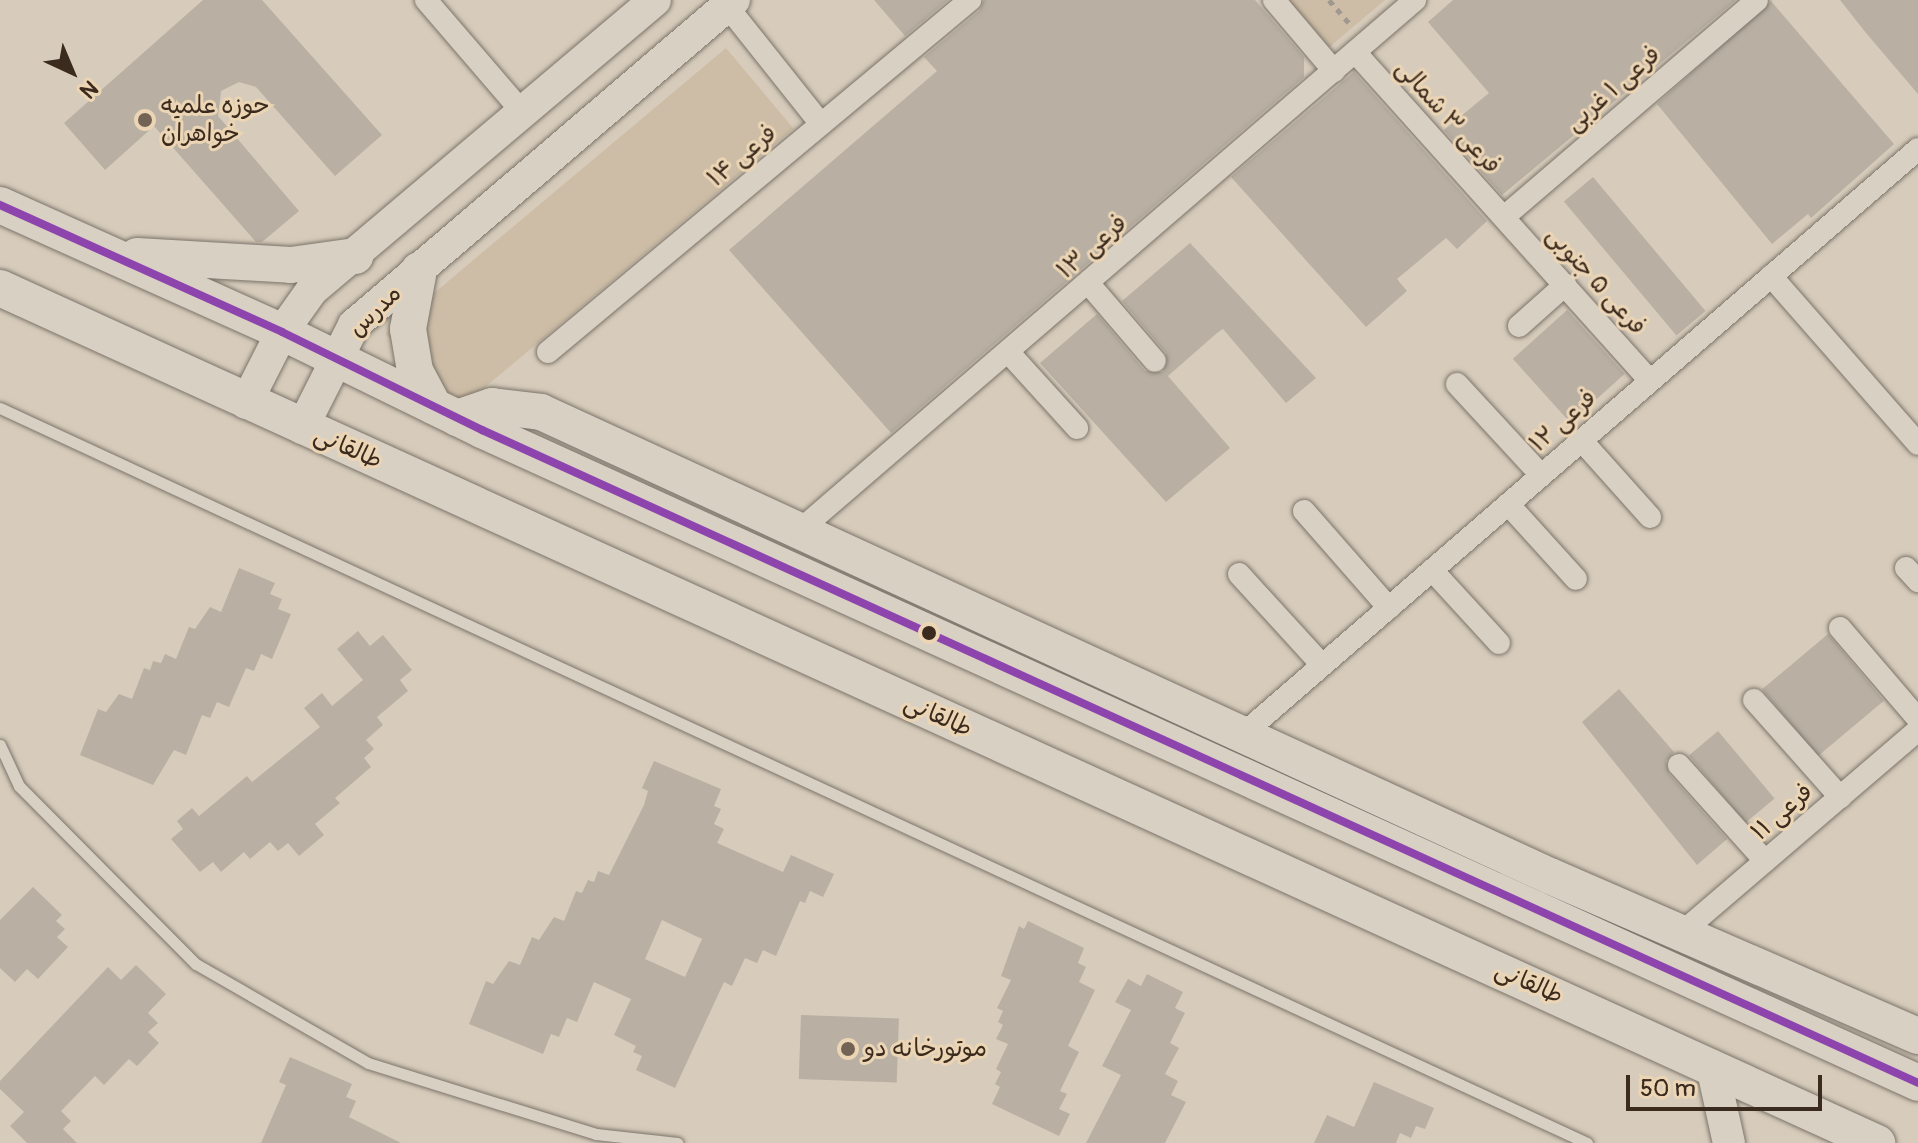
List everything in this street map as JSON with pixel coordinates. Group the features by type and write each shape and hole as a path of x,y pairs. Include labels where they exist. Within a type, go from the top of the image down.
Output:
{"main road":[{"path":"246,403 282,332 312,290 524,114 655,0"},
{"name":"مدرس","path":"302,428 334,357 354,325 730,3"},
{"path":"0,205 282,332 446,412 1918,1083"},
{"path":"108,254 291,265 355,256"},
{"path":"419,270 408,329 415,371 446,412"},
{"name":"طالقانی","path":"0,288 246,403 1877,1143"},
{"path":"446,412 492,406 541,412 1680,934 1918,1036"},
{"path":"1712,1066 1729,1143"}],"street":[{"path":"426,0 524,114"},
{"name":"فرعی ۱۴","path":"548,352 970,0"},
{"path":"1274,0 1334,71"},
{"name":"فرعی ۱۳","path":"800,530 1010,354 1415,0"},
{"name":"فرعی ۱ غربی","path":"1504,217 1757,0"},
{"path":"730,3 821,124"},
{"name":"فرعی ۳ شمالی","path":"1355,52 1504,217"},
{"name":"فرعی ۱۲","path":"1243,734 1582,441 1648,379 1918,149"},
{"name":"فرعی ۵ جنوبی","path":"1504,217 1648,379"},
{"path":"1771,276 1918,444"},
{"path":"1089,284 1155,361"},
{"path":"1519,326 1565,285"},
{"path":"1010,354 1077,428"},
{"path":"1457,384 1541,475"},
{"path":"1582,441 1650,517"},
{"path":"1508,504 1576,579"},
{"path":"1304,511 1389,608"},
{"path":"1432,570 1499,643"},
{"path":"1239,574 1322,665"},
{"path":"1840,628 1918,719"},
{"path":"1754,700 1840,797"},
{"name":"فرعی ۱۱","path":"1680,934 1918,730"},
{"path":"1679,765 1765,861"}],"lane":[{"path":"0,408 1587,1143"},
{"path":"0,745 19,786 196,964 368,1063 596,1134 678,1143"}],"path":[{"path":"1329,0 1353,27"}],"shaded area":[{"path":"1274,0 1385,0 1320,55"},
{"path":"726,48 793,128 453,414 386,333"}],"building":[{"name":"حوزه علمیه خواهران","path":"203,0 262,0 382,135 335,176 256,87 239,82 221,91 218,116 299,211 262,242 256,242 154,126 105,170 64,123"},
{"path":"874,0 948,0 905,36"},
{"path":"984,0 1255,0 1304,57 1304,77 891,433 729,250 937,71 924,57 979,11"},
{"path":"1453,0 1736,0 1502,195 1444,130 1489,93 1428,22"},
{"path":"1840,0 1918,0 1918,94 1866,33"},
{"path":"1771,1 1894,144 1811,218 1808,214 1772,244 1657,104"},
{"path":"1354,72 1487,221 1457,249 1446,238 1397,279 1407,291 1366,327 1231,177"},
{"path":"1593,177 1705,311 1676,335 1564,201"},
{"path":"1190,243 1316,378 1286,403 1223,329 1217,333 1168,376 1230,448 1166,502 1040,363 1097,314 1145,371 1163,372 1166,353 1122,301"},
{"path":"1567,310 1625,374 1570,423 1513,359"},
{"path":"239,568 275,583 270,594 282,599 278,609 291,614 272,659 261,654 254,671 246,668 229,707 217,702 210,718 202,715 186,755 174,750 153,785 80,755 98,709 106,712 119,694 132,699 144,668 150,670 153,661 161,663 165,654 176,659 189,627 195,629 210,607 221,612"},
{"path":"358,631 370,646 383,635 412,670 400,680 408,691 377,717 383,725 366,740 374,749 364,758 371,767 335,798 340,803 315,824 324,835 299,856 288,843 278,851 270,842 250,859 244,852 221,872 213,862 200,872 171,839 183,829 177,821 192,808 199,816 247,776 252,782 320,727 304,708 322,693 332,706 363,680 337,649"},
{"path":"1828,634 1884,701 1818,756 1762,689"},
{"path":"1619,689 1674,752 1666,761 1669,774 1727,839 1697,865 1582,722"},
{"path":"1718,731 1775,798 1745,823 1689,755"},
{"path":"654,761 721,789 714,806 721,809 714,824 724,829 717,843 783,872 791,855 834,874 823,897 810,891 805,903 800,901 776,956 763,950 757,963 745,958 732,986 724,982 675,1088 636,1070 642,1056 633,1052 636,1046 614,1035 631,999 594,982 577,1022 567,1018 559,1037 551,1034 543,1054 469,1024 486,981 493,984 509,961 520,965 532,937 539,940 554,917 564,921 576,891 582,893 588,880 594,882 598,871 609,875 644,805 648,791 642,788","holes":["662,920 702,939 685,977 645,959"]},
{"path":"33,887 62,915 56,921 65,929 57,937 68,947 38,979 27,969 15,982 0,968 0,920"},
{"path":"1028,921 1084,948 1078,963 1086,967 1079,982 1095,990 1068,1046 1079,1052 1060,1091 1067,1094 1059,1109 1070,1114 1059,1136 992,1104 1000,1087 995,1084 1001,1072 996,1069 1008,1044 996,1039 1003,1025 998,1022 1003,1011 997,1008 1011,980 1001,976 1019,926 1024,929"},
{"path":"136,965 166,994 148,1013 158,1023 148,1032 159,1043 137,1066 129,1059 104,1085 95,1076 61,1111 71,1121 63,1129 77,1143 27,1143 10,1126 24,1112 0,1089 0,1081 108,967 121,980"},
{"path":"1147,974 1183,992 1175,1008 1185,1013 1170,1043 1179,1048 1165,1074 1178,1081 1171,1095 1186,1102 1165,1143 1086,1143 1121,1075 1102,1066 1131,1010 1115,1002 1128,979 1141,986"},
{"name":"موتورخانه دو","path":"801,1015 899,1018 897,1082 799,1079"},
{"path":"290,1057 352,1084 346,1097 356,1101 349,1117 401,1143 261,1143 286,1085 279,1082"},
{"path":"1374,1082 1434,1108 1425,1129 1416,1126 1411,1138 1400,1133 1396,1143 1314,1143 1327,1115 1354,1127"}],"transit line":[{"path":"0,205 282,332 482,430 1918,1083"}],"place":[{"name":"حوزه علمیه خواهران","path":"145,120"},
{"name":"موتورخانه دو","path":"848,1049"}]}
